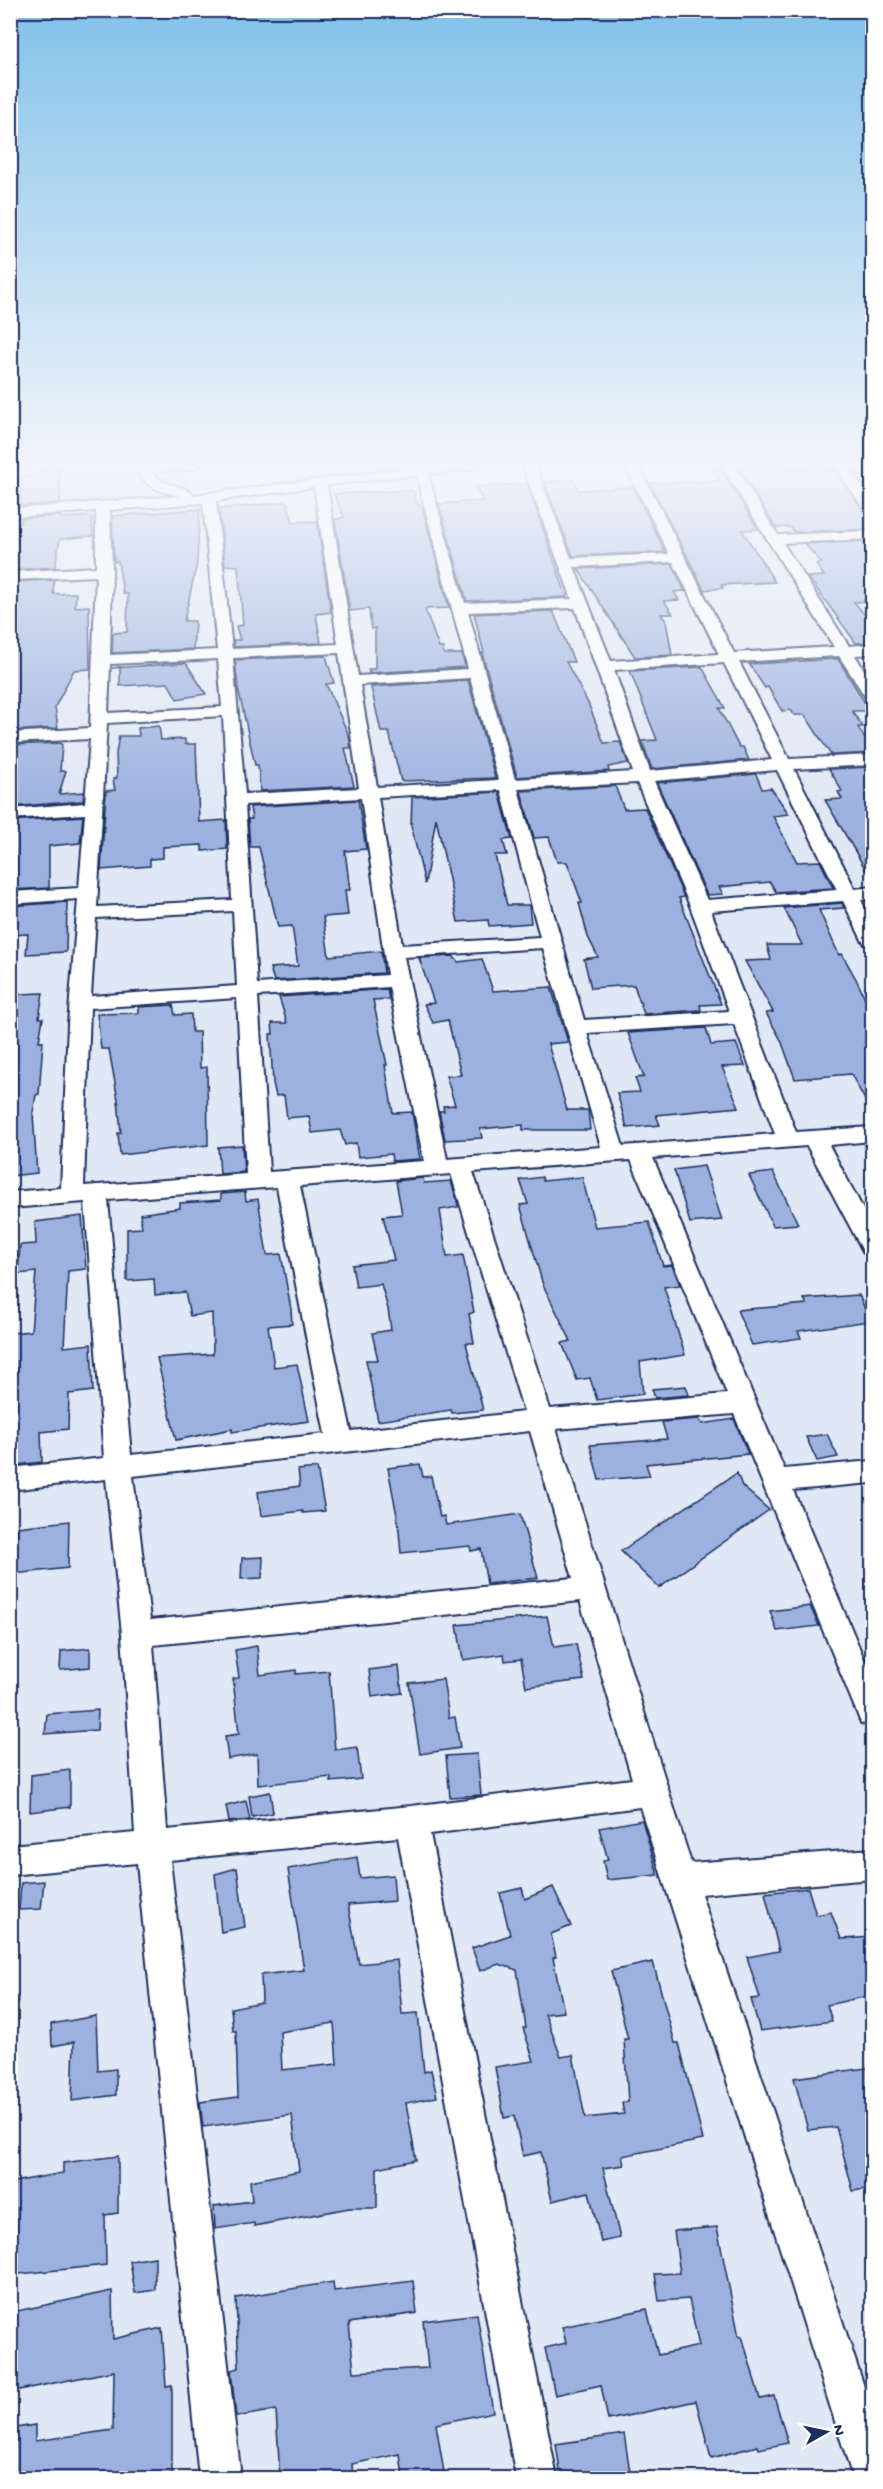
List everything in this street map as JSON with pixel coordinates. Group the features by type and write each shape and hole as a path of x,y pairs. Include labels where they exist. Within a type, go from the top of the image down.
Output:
{"street":[{"path":"105,581 95,808 80,1003 84,1194 137,1634 152,1847 220,2478"},
{"path":"219,581 227,654 237,800 258,1182"},
{"path":"336,581 398,980 449,1168 540,1420 651,1791 873,2472"},
{"path":"452,581 575,1027 627,1152 741,1403 873,1713"},
{"path":"573,581 643,777 700,906 788,1140"},
{"path":"689,581 873,940"},
{"path":"801,581 873,694"},
{"path":"459,608 581,603"},
{"path":"101,660 346,648"},
{"path":"605,666 873,649"},
{"path":"351,681 478,673"},
{"path":"10,738 231,711"},
{"path":"237,800 643,777 784,764 873,760"},
{"path":"10,814 95,808"},
{"path":"700,906 873,892"},
{"path":"10,898 88,893"},
{"path":"87,914 242,905"},
{"path":"393,952 551,942"},
{"path":"80,1003 398,980"},
{"path":"575,1027 742,1017"},
{"path":"10,1200 873,1134"},
{"path":"813,1138 873,1247"},
{"path":"287,1180 340,1441"},
{"path":"10,1479 540,1420 741,1403"},
{"path":"774,1480 873,1472"},
{"path":"137,1634 591,1588"},
{"path":"10,1860 411,1821 651,1791"},
{"path":"411,1821 537,2478"},
{"path":"681,1880 873,1864"}],"building":[{"path":"54,581 53,594 76,593 75,607 89,606 90,669 74,670 55,707 58,728 10,731 11,582"},
{"path":"121,581 193,581 184,621 195,621 193,649 112,653 113,633 127,632 128,594 123,594"},
{"path":"239,581 326,581 331,612 316,614 321,643 234,647 233,640 240,640 236,626 243,625"},
{"path":"345,581 442,581 449,608 425,609 439,648 443,648 444,654 462,654 465,667 369,673 368,669 375,669 375,628 371,629 369,609 350,611"},
{"path":"461,581 561,581 567,597 467,601"},
{"path":"586,581 680,581 685,591 674,592 679,600 664,601 673,614 661,614 666,621 672,655 635,657"},
{"path":"700,581 775,582 721,585 723,588 704,590"},
{"path":"811,581 873,581 873,601 854,602 873,624 873,642 856,643"},
{"path":"553,611 574,662 566,662 588,703 604,743 620,742 628,763 608,767 609,771 517,777 482,653 484,653 474,614"},
{"path":"326,656 334,683 326,684 349,736 351,748 345,748 354,786 260,791 258,765 255,765 238,688 235,660"},
{"path":"838,659 870,711 852,711 863,727 858,727 873,753 831,755 805,715 794,715 791,710 782,711 768,687 765,688 749,664"},
{"path":"186,663 206,694 177,699 168,683 120,686 120,667"},
{"path":"702,667 725,708 719,708 739,747 743,747 749,760 652,769 642,741 657,740 630,671"},
{"path":"468,680 495,778 401,781 389,732 381,732 371,687"},
{"path":"159,726 161,740 185,739 185,744 196,744 199,822 226,820 227,849 202,851 202,845 163,847 163,858 150,859 150,866 101,870 106,791 115,790 113,779 117,778 116,753 119,736 139,736 138,728"},
{"path":"60,743 62,745 60,771 66,771 59,794 84,792 83,801 10,807 10,745"},
{"path":"873,767 873,882 825,800 842,799 838,792 842,791 829,769"},
{"path":"756,774 762,789 771,788 789,814 773,816 797,862 820,861 833,888 776,892 770,882 719,887 723,894 707,895 657,783"},
{"path":"615,786 624,809 645,808 684,897 679,898 721,1004 700,1005 701,1010 644,1014 634,985 591,988 584,959 598,957 588,937 579,903 582,903 567,862 557,862 549,837 534,838 521,791"},
{"path":"499,792 512,839 503,840 507,855 495,855 507,905 529,905 531,923 489,926 488,920 458,922 436,818 425,884 411,825 412,797"},
{"path":"358,800 366,849 345,851 350,890 345,890 348,915 323,917 329,956 381,951 384,973 274,981 270,968 298,966 292,926 278,927 259,847 250,847 248,819 252,819 250,807"},
{"path":"83,816 80,843 49,846 49,888 10,890 10,821"},
{"path":"67,902 66,952 26,954 28,934 10,935 10,906"},
{"path":"842,903 844,908 819,910 839,955 842,954 873,1015 873,1115 851,1074 795,1079 781,1040 766,1013 773,1012 745,961 771,960 767,945 802,945 784,908"},
{"path":"453,956 458,962 482,959 493,991 551,987 568,1042 548,1044 567,1110 588,1110 590,1130 523,1130 523,1125 480,1129 482,1138 445,1140 439,1111 444,1111 443,1106 455,1105 446,1076 461,1075 448,1020 433,1023 424,1004 434,1003 419,958"},
{"path":"387,989 389,999 373,1000 387,1065 385,1065 393,1113 412,1112 420,1159 392,1161 391,1154 358,1157 356,1143 345,1145 340,1130 312,1133 309,1116 287,1118 284,1095 276,1096 273,1083 270,1034 273,1034 272,1023 287,1023 279,997"},
{"path":"43,993 39,1018 43,1018 39,1041 43,1041 39,1094 36,1095 33,1113 37,1173 10,1176 10,1006 17,1005 19,994"},
{"path":"173,1005 175,1015 191,1014 192,1032 199,1032 200,1068 207,1067 208,1145 120,1155 118,1100 109,1049 101,1049 97,1014 139,1013 139,1007"},
{"path":"706,1028 711,1045 736,1043 745,1066 722,1067 739,1107 656,1115 660,1125 627,1128 617,1093 640,1092 635,1078 644,1077 628,1033"},
{"path":"242,1145 244,1172 220,1174 218,1147"},
{"path":"704,1166 722,1220 690,1223 674,1170"},
{"path":"773,1172 798,1224 773,1226 749,1175"},
{"path":"542,1177 543,1181 582,1177 595,1227 649,1222 663,1266 672,1265 680,1285 664,1287 685,1355 640,1362 643,1394 597,1400 590,1378 577,1380 562,1343 571,1341 543,1285 520,1205 528,1204 520,1180"},
{"path":"423,1178 424,1183 451,1181 457,1201 458,1207 440,1210 447,1257 463,1255 474,1312 469,1314 474,1343 466,1343 483,1410 452,1413 451,1410 378,1421 366,1360 378,1360 372,1333 391,1330 388,1309 381,1284 356,1287 352,1265 394,1260 383,1216 402,1214 396,1181"},
{"path":"245,1192 246,1201 258,1199 267,1255 281,1254 291,1309 292,1324 268,1326 274,1367 297,1364 309,1421 232,1432 232,1429 176,1440 157,1358 213,1354 212,1313 190,1316 185,1292 155,1295 154,1279 127,1281 127,1229 142,1228 140,1214 180,1208 180,1203 221,1200 221,1194"},
{"path":"82,1216 86,1269 68,1271 64,1347 91,1344 93,1391 69,1394 68,1429 41,1432 42,1462 16,1465 16,1442 10,1443 10,1333 31,1331 36,1272 18,1274 20,1245 36,1244 35,1222"},
{"path":"859,1295 870,1321 798,1331 801,1338 752,1345 737,1310 807,1304 804,1299"},
{"path":"686,1386 689,1395 655,1398 652,1389"},
{"path":"699,1419 702,1424 734,1419 748,1454 646,1464 650,1476 599,1480 590,1445 667,1439 662,1422"},
{"path":"827,1434 838,1457 817,1461 806,1437"},
{"path":"420,1464 423,1477 431,1476 440,1517 444,1516 446,1525 520,1514 538,1578 487,1584 481,1549 471,1551 470,1546 401,1553 398,1521 388,1468"},
{"path":"317,1468 325,1511 261,1516 258,1492 300,1486 298,1470"},
{"path":"737,1473 742,1486 769,1510 659,1588 621,1551"},
{"path":"69,1521 68,1568 14,1574 17,1527"},
{"path":"263,1557 262,1578 241,1579 242,1558"},
{"path":"810,1606 819,1626 777,1631 770,1611"},
{"path":"547,1616 554,1647 576,1644 584,1680 526,1687 521,1659 505,1661 504,1654 463,1660 457,1625"},
{"path":"257,1646 260,1675 296,1670 296,1674 329,1671 335,1750 357,1747 361,1779 331,1782 331,1777 258,1785 257,1754 228,1759 225,1736 239,1734 233,1679 239,1678 235,1650"},
{"path":"90,1648 90,1667 60,1670 61,1651"},
{"path":"399,1666 402,1693 372,1697 369,1670"},
{"path":"443,1679 449,1718 455,1717 460,1748 420,1754 409,1683"},
{"path":"98,1710 97,1730 45,1734 47,1714"},
{"path":"477,1754 481,1795 450,1797 446,1756"},
{"path":"70,1770 70,1807 30,1812 31,1775"},
{"path":"270,1792 273,1813 252,1817 249,1796"},
{"path":"246,1801 250,1820 229,1822 226,1806"},
{"path":"642,1820 658,1875 607,1880 603,1861 608,1860 599,1828"},
{"path":"357,1857 360,1878 393,1875 395,1901 348,1905 359,1964 397,1960 402,2014 418,2013 424,2072 431,2070 437,2097 406,2103 416,2160 377,2168 377,2208 349,2208 254,2226 254,2223 215,2229 214,2206 252,2201 250,2181 299,2171 292,2115 203,2127 200,2102 238,2097 236,2031 233,2031 231,2008 262,2002 261,1975 304,1970 288,1869","holes":["334,2023 337,2064 282,2070 280,2032"]},
{"path":"237,1868 245,1927 221,1932 215,1874"},
{"path":"44,1881 41,1909 19,1910 21,1883"},
{"path":"553,1887 571,1926 551,1934 556,1957 553,1958 564,2012 545,2014 561,2057 573,2055 585,2118 624,2114 622,2103 628,2102 624,2039 628,2039 611,1971 653,1962 675,2043 679,2043 703,2140 622,2156 624,2165 603,2168 620,2238 601,2242 589,2192 552,2201 541,2152 523,2156 514,2116 504,2118 495,2067 534,2061 523,2028 526,2028 517,1970 499,1964 480,1971 472,1948 510,1935 500,1893 522,1888 525,1899"},
{"path":"808,1888 816,1915 831,1912 841,1939 873,1937 873,1995 827,2005 832,2021 760,2031 751,1999 760,1998 747,1957 779,1951 765,1893"},
{"path":"96,2016 98,2071 116,2069 116,2095 72,2101 74,2042 52,2046 51,2024"},
{"path":"873,2067 873,2188 853,2191 836,2127 808,2130 794,2078"},
{"path":"118,2156 118,2213 105,2215 106,2265 10,2275 14,2182 63,2173 63,2163"},
{"path":"717,2227 739,2337 742,2336 760,2399 774,2396 788,2443 759,2449 758,2446 711,2458 696,2401 608,2420 601,2385 555,2395 545,2348 566,2343 562,2327 647,2309 658,2355 699,2346 689,2299 659,2301 655,2274 680,2273 674,2231"},
{"path":"155,2257 155,2290 135,2293 130,2261"},
{"path":"413,2281 417,2313 349,2323 354,2372 428,2368 423,2321 477,2314 493,2412 436,2424 445,2478 403,2478 400,2454 352,2464 353,2478 280,2478 276,2410 236,2417 231,2370 239,2368 236,2298 333,2282 334,2291"},
{"path":"112,2291 113,2339 162,2328 166,2386 172,2385 172,2478 10,2478 10,2429 35,2425 35,2441 113,2430 114,2371 14,2391 12,2312"},
{"path":"624,2434 631,2478 561,2478 556,2444"}]}
